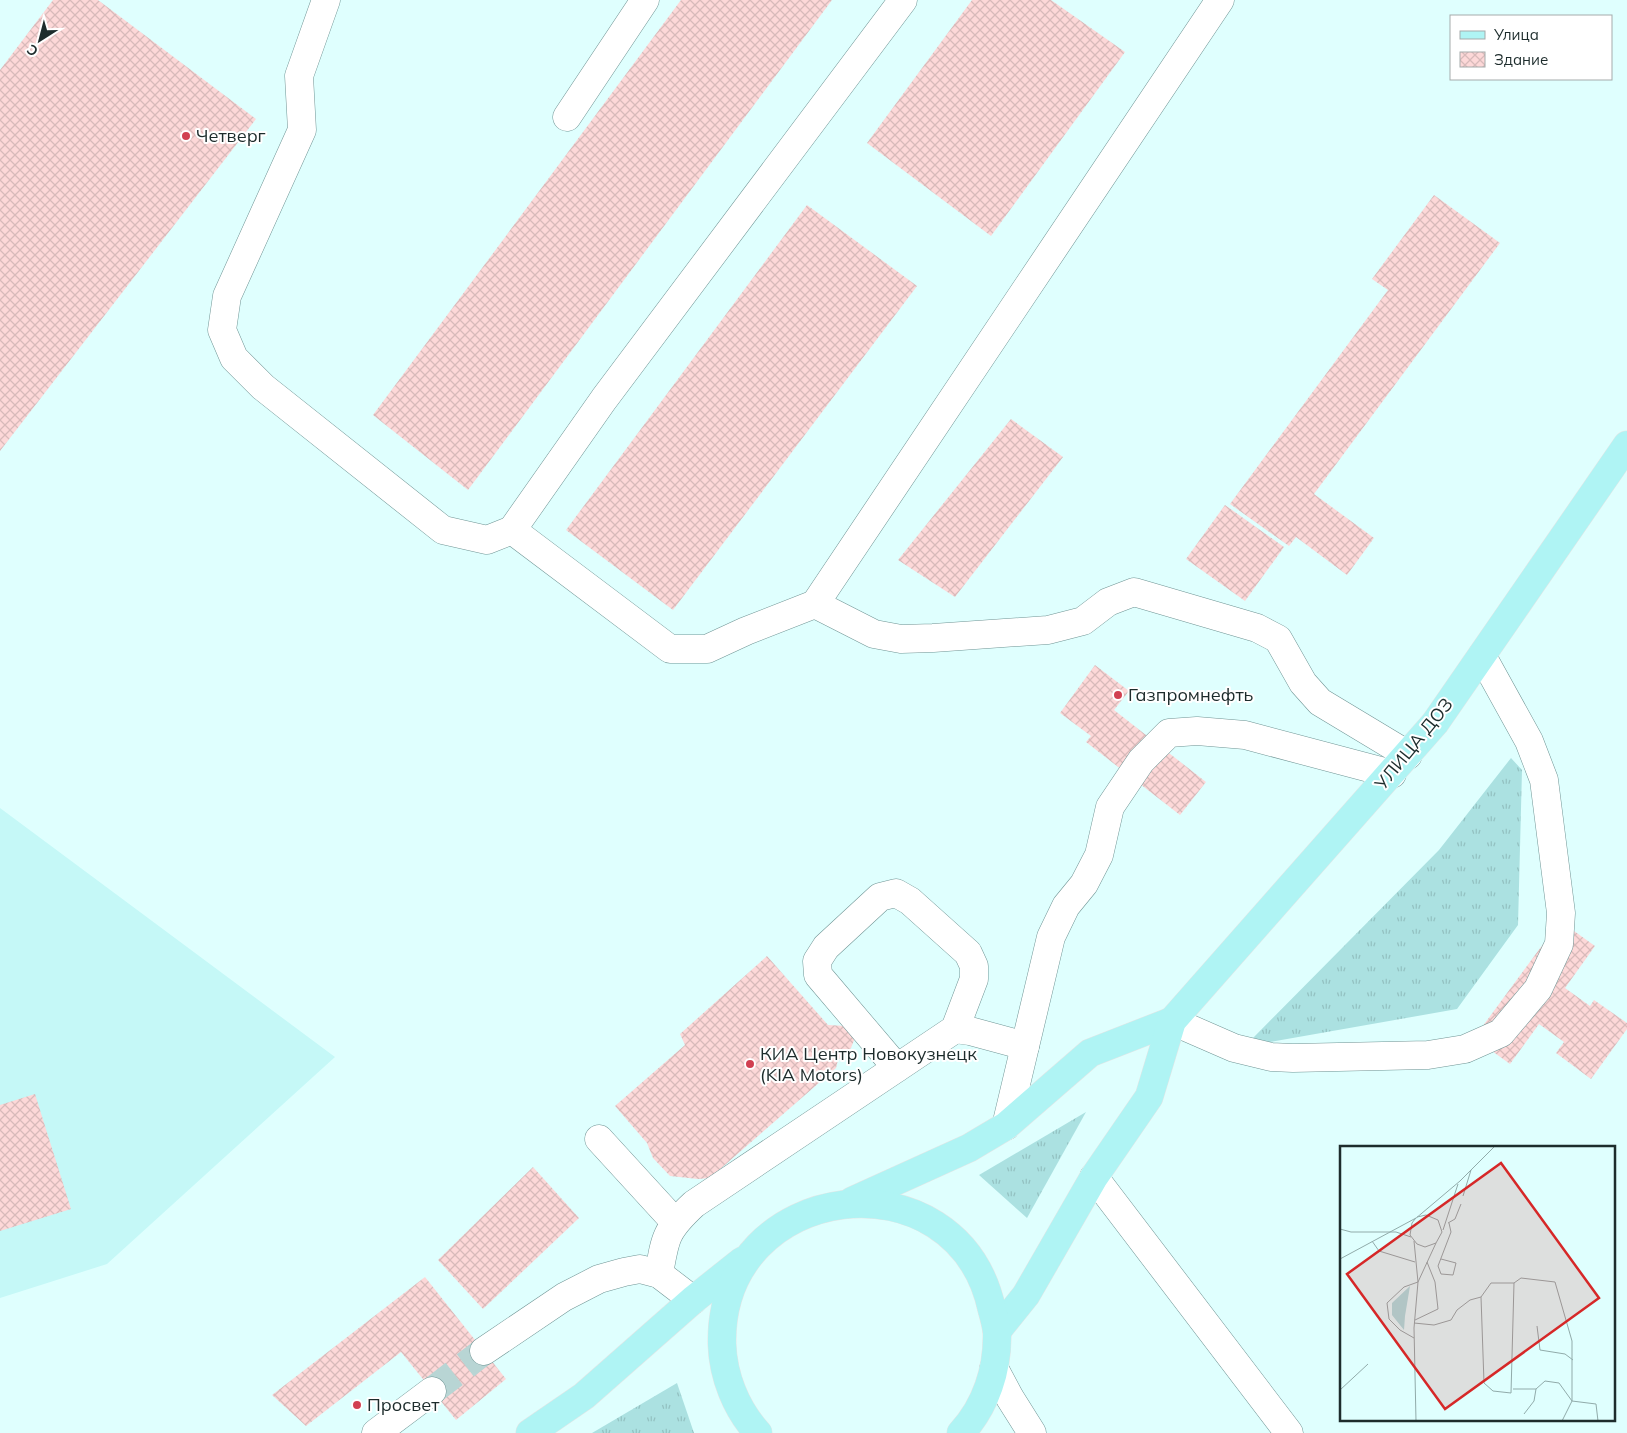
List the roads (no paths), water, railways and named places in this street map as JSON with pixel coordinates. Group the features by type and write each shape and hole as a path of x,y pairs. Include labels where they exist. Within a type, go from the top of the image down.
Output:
{"main road":[{"name":"УЛИЦА ДОЗ","path":"1172,1021 1436,722 1627,445"},
{"path":"849,1203 969,1148 1006,1126 1090,1053 1172,1021"},
{"path":"997,1331 1026,1295 1094,1177 1148,1097 1172,1021"},
{"path":"530,1433 584,1396 693,1300 753,1252 773,1232 798,1216 823,1207 849,1203 874,1203 899,1208 922,1218 944,1231 962,1248 977,1269 988,1291 997,1331 994,1368 988,1389 979,1408 960,1433"},
{"path":"753,1252 737,1275 727,1301 722,1329 723,1356 729,1384 740,1409 758,1433"}],"street":[{"path":"326,0 299,76 302,130 227,296 222,330 234,358 263,387 443,530 487,540 512,530 604,399 903,0"},
{"path":"568,117 645,0"},
{"path":"512,530 670,649 707,649 746,631 815,604 1220,0"},
{"path":"815,604 874,634 901,639 933,638 1048,630 1083,621 1108,602 1134,592 1257,628 1278,639 1303,683 1320,702 1400,764"},
{"path":"1172,1021 1234,1048 1271,1057 1292,1058 1428,1055 1465,1049 1501,1033 1538,989 1558,944 1562,913 1544,780 1529,741 1482,656"},
{"path":"1006,1126 1051,937 1066,906 1084,884 1099,855 1110,807 1141,761 1169,732 1197,731 1245,735 1400,764"},
{"path":"659,1274 664,1241 675,1222 694,1204 897,1068 955,1029 974,979 974,966 968,953 910,901 896,893 880,897 826,947 816,961 818,975 897,1068"},
{"path":"955,1029 970,1031 1025,1046"},
{"path":"599,1140 675,1222"},
{"path":"1094,1177 1289,1433"},
{"path":"484,1351 564,1297 599,1279 640,1269 659,1274 693,1300"},
{"path":"994,1368 1032,1433"},
{"path":"376,1433 432,1392"}],"tunnel":[{"path":"432,1391 484,1351"}],"place":[{"name":"Четверг","path":"186,136"},
{"name":"Газпромнефть","path":"1118,695"},
{"name":"КИА Центр Новокузнецк (KIA Motors)","path":"750,1064"},
{"name":"Просвет","path":"357,1405"}]}
